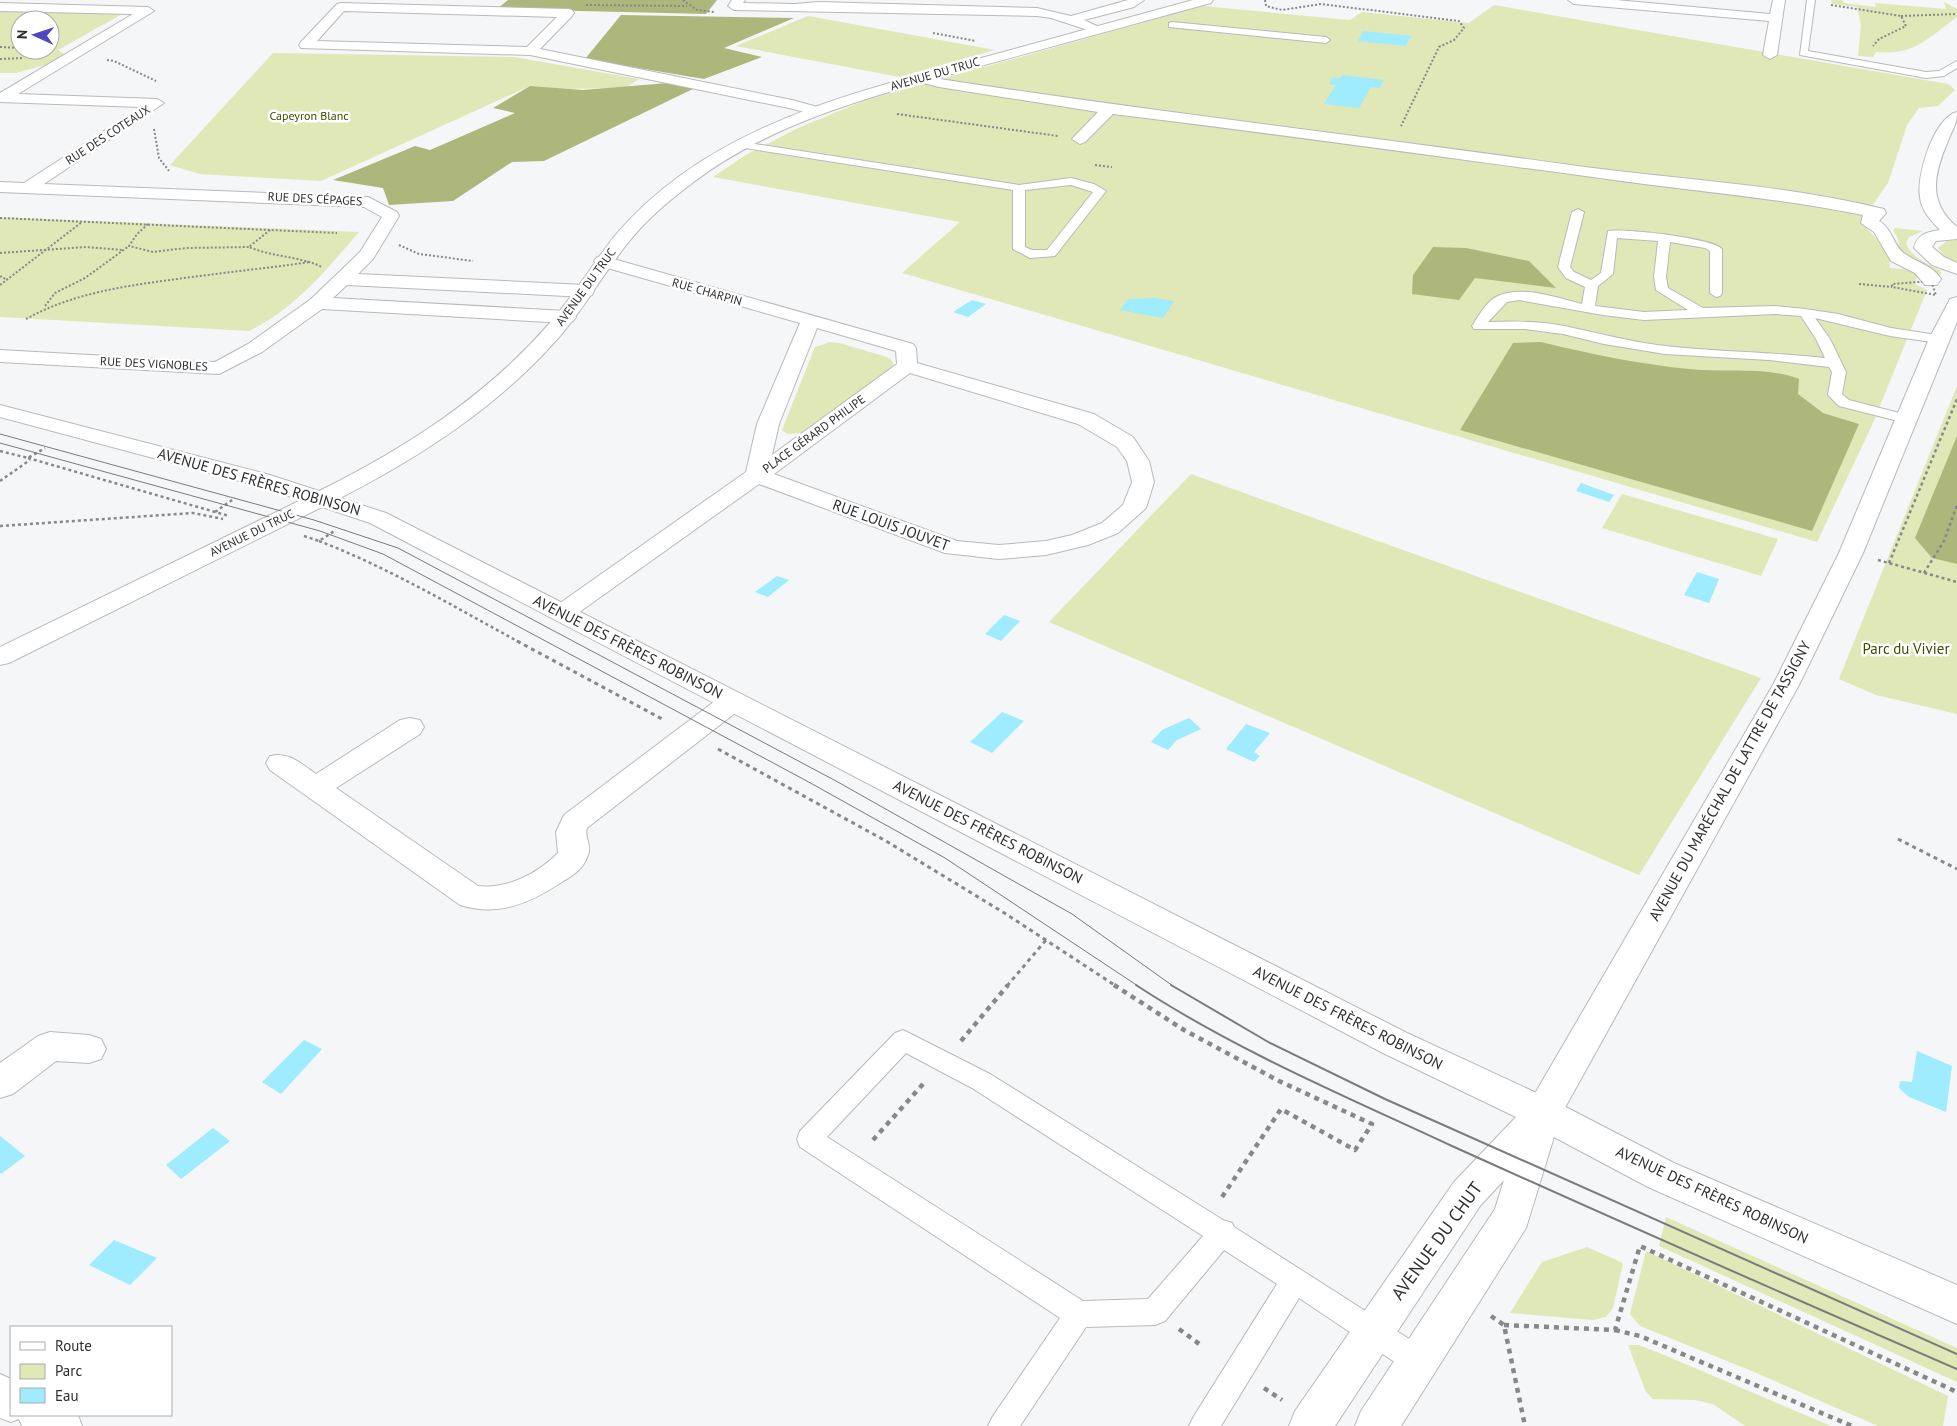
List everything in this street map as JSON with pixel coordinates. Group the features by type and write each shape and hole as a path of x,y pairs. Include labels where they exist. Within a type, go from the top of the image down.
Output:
{"street":[{"path":"121,10 141,0"},
{"path":"362,0 388,0"},
{"path":"447,0 474,0"},
{"path":"739,0 734,6 795,8 818,6 1037,12 1096,29"},
{"path":"1070,20 1130,4 1138,0"},
{"name":"AVENUE DU TRUC","path":"0,657 256,526 321,498 372,473 448,426 483,399 566,317 603,262 638,221 661,198 742,145 816,111 921,78 1207,0"},
{"path":"1574,0 1776,18"},
{"path":"1770,55 1779,0"},
{"path":"0,6 148,12 1,98"},
{"path":"530,52 568,13 342,7 306,45 530,52 792,104 816,111"},
{"path":"921,78 938,83 1109,109 1392,144 1633,178 1804,198 1878,213 1870,217 1870,223 1881,229 1896,257 1920,269 1932,279 1931,281"},
{"name":"RUE DES COTEAUX","path":"1,98 158,103 27,188"},
{"path":"1080,139 1109,109"},
{"path":"1956,234 1932,211 1926,182 1941,135 1948,123 1957,116"},
{"name":"RUE DES CÉPAGES","path":"0,187 368,202 391,216 367,255 342,280"},
{"path":"1956,234 1930,237 1924,242 1923,248 1927,254 1937,261 1957,269"},
{"name":"RUE CHARPIN","path":"603,262 810,322"},
{"path":"342,280 585,291"},
{"name":"RUE DES VIGNOBLES","path":"0,356 220,368 255,348 318,303 342,280"},
{"path":"318,303 566,317"},
{"name":"AVENUE DU MARÉCHAL DE LATTRE DE TASSIGNY","path":"1543,1114 1786,685 1851,553 1939,339 1957,303"},
{"path":"810,322 906,348 907,366"},
{"name":"PLACE GÉRARD PHILIPE","path":"756,475 768,424 810,322"},
{"name":"PLACE GÉRARD PHILIPE","path":"756,475 788,455 907,366"},
{"name":"RUE LOUIS JOUVET","path":"756,475 953,548 962,549 999,552 1046,548 1080,540 1110,528 1134,508 1143,482 1138,461 1125,442 1086,419 907,366"},
{"name":"AVENUE DES FRÈRES ROBINSON","path":"0,411 262,480 365,512 1395,1043 1543,1114 1669,1178 1957,1305"},
{"path":"562,614 756,475"},
{"path":"280,763 471,897 504,898 525,892 562,867 572,857 576,844 571,833 575,822 733,701"},
{"path":"315,788 410,727"},
{"path":"0,1083 50,1046 89,1049"},
{"path":"1376,1426 1512,1216 1543,1114"},
{"name":"AVENUE DU CHUT","path":"1299,1416 1374,1331 1467,1194 1543,1114"},
{"path":"41,1416 61,1426"}],"lane":[{"path":"1811,2 1803,53 1926,75 1941,74 1957,64"},
{"path":"1172,25 1326,40"},
{"path":"742,145 1019,188 1057,181 1080,182 1100,191 1051,253 1030,254 1019,249 1019,188"},
{"path":"1578,212 1564,267 1570,275 1592,285"},
{"path":"1588,309 1592,285 1608,274 1612,234 1664,238 1708,245 1716,249 1716,293"},
{"path":"1664,238 1660,277 1662,290 1701,312"},
{"path":"1834,363 1769,356 1665,350 1604,340 1563,330 1525,325 1479,326 1491,308 1504,298 1528,297 1624,315 1669,317 1701,312 1775,310 1805,313 1838,318 1890,332 1939,339"},
{"path":"1805,313 1823,339 1839,372 1835,395 1844,403 1906,419"},
{"path":"1223,1232 1155,1312 1079,1314 808,1139 903,1040 981,1081 1223,1232 1418,1361"},
{"path":"1204,1426 1295,1280"},
{"path":"1003,1426 1079,1314"}],"path":[{"path":"1265,0 1266,6 1276,9 1321,4 1460,21 1464,28 1451,43 1439,47 1392,144"},
{"path":"1811,2 1901,16 1957,14"},
{"path":"578,5 688,6"},
{"path":"1870,66 1870,50 1879,40 1906,26 1901,16"},
{"path":"897,114 1080,139"},
{"path":"0,218 337,233"},
{"path":"0,285 82,222"},
{"path":"45,307 55,293 84,278 129,246 137,234 148,224"},
{"path":"249,247 270,230"},
{"path":"129,246 135,250 167,252 191,248 249,247 258,252 320,265 342,280"},
{"path":"0,253 86,247 122,250"},
{"path":"26,319 45,307 90,293 175,279 311,262"},
{"path":"0,276 7,280"},
{"path":"1859,284 1892,288"},
{"path":"1889,563 1957,398"},
{"path":"0,481 29,459 215,512 276,534 288,531 355,555 886,841 1046,940 1184,1030 1280,1081 1372,1124 1355,1150 1281,1109 1220,1201"},
{"path":"215,512 262,480"},
{"path":"1924,573 1944,541 1957,505"},
{"path":"319,541 365,512"},
{"path":"0,526 193,513 256,526"},
{"path":"1851,553 1957,582"},
{"path":"1898,839 1957,869"},
{"path":"960,1042 1046,940"},
{"path":"873,1140 924,1083"},
{"path":"1615,1330 1640,1246 1957,1392"},
{"path":"1461,1296 1504,1325 1615,1330 1640,1336 1852,1426"},
{"path":"1172,1325 1202,1346"},
{"path":"1504,1325 1525,1426"},
{"path":"1262,1386 1299,1416"}],"green space":[{"path":"508,0 717,0 706,14 497,9"},
{"path":"1831,0 1842,0 1844,3 1876,7 1875,3 1946,9 1944,2 1957,9 1957,17 1929,38 1911,48 1889,53 1876,52 1873,57 1858,56 1861,25 1857,7 1832,4"},
{"path":"1494,5 1948,84 1955,90 1938,106 1919,108 1907,125 1888,183 1861,222 1889,253 1890,268 1915,270 1918,274 1915,284 1927,290 1873,423 1817,542 902,273 960,222 713,177 746,155 798,128 866,100 1203,6 1350,20 1362,12 1469,23"},
{"path":"0,9 24,10 10,10 10,60 60,60 60,51 70,58 16,73 0,73"},
{"path":"60,11 122,14 60,49"},
{"path":"621,15 794,18 724,48 762,57 704,79 585,59"},
{"path":"808,16 995,50 900,77 736,46"},
{"name":"Capeyron Blanc","path":"273,53 514,57 639,79 625,88 556,89 530,86 321,181 199,174 170,165"},
{"path":"680,82 697,87 544,161 512,162 453,201 389,205 383,188 333,180 415,146 430,150 515,113 493,108 530,86 583,90"},
{"path":"0,217 359,232 296,300 266,322 249,331 0,317"},
{"path":"1895,228 1923,231 1909,237 1906,243 1908,248 1916,257 1941,271 1941,275 1928,273 1903,258 1893,230"},
{"path":"1957,240 1957,263 1945,258 1938,248 1947,241"},
{"path":"1433,247 1466,248 1529,261 1556,288 1475,278 1459,300 1412,294 1413,275"},
{"path":"830,342 887,357 894,366 804,433 788,434 782,430 815,347"},
{"path":"1541,342 1652,364 1703,370 1759,371 1799,379 1798,394 1823,413 1859,424 1812,531 1460,430 1513,343"},
{"name":"Parc du Vivier","path":"1957,386 1957,714 1876,695 1839,679"},
{"path":"1957,436 1957,564 1932,558 1915,538"},
{"path":"1191,474 1761,678 1639,875 1049,622"},
{"path":"1622,494 1778,539 1761,576 1602,528"},
{"path":"1666,1217 1957,1348 1957,1382 1659,1246"},
{"path":"1587,1247 1623,1263 1613,1308 1606,1317 1593,1320 1510,1313 1542,1262"},
{"path":"1646,1251 1948,1396 1943,1426 1878,1426 1747,1369 1640,1326 1630,1314"},
{"path":"1628,1345 1639,1345 1831,1426 1745,1426 1713,1404 1695,1400 1653,1399 1646,1392"}],"water":[{"path":"1363,31 1411,36 1406,46 1358,41"},
{"path":"1342,75 1384,80 1380,88 1371,87 1359,108 1324,104 1336,85 1329,84 1333,78 1325,77 1340,78"},
{"path":"1154,298 1174,301 1163,318 1120,310 1128,299"},
{"path":"972,300 986,304 968,317 953,312"},
{"path":"1581,483 1614,495 1609,502 1576,491"},
{"path":"1697,572 1719,579 1709,603 1684,595"},
{"path":"777,576 789,580 768,597 755,592"},
{"path":"1004,615 1020,621 1001,641 985,634"},
{"path":"1002,712 1024,721 992,753 970,742"},
{"path":"1189,718 1201,729 1177,740 1168,750 1151,742 1162,730"},
{"path":"1246,724 1270,733 1254,752 1260,756 1254,762 1226,749"},
{"path":"304,1040 322,1049 281,1094 262,1082"},
{"path":"1917,1051 1952,1066 1946,1112 1909,1097 1899,1088 1900,1081 1912,1082"},
{"path":"213,1128 230,1141 181,1179 166,1165"},
{"path":"0,1136 25,1156 1,1174 0,1173"},
{"path":"114,1240 157,1258 130,1285 89,1265"}],"tram line":[{"path":"0,434 314,520 398,548 836,781 1072,914 1173,986"},
{"path":"0,443 320,531 383,554 805,780 945,858 1138,986"},
{"path":"1136,985 1212,1031 1331,1090 1578,1203 1957,1369"},
{"path":"1171,985 1270,1043 1385,1099 1957,1354"}]}
